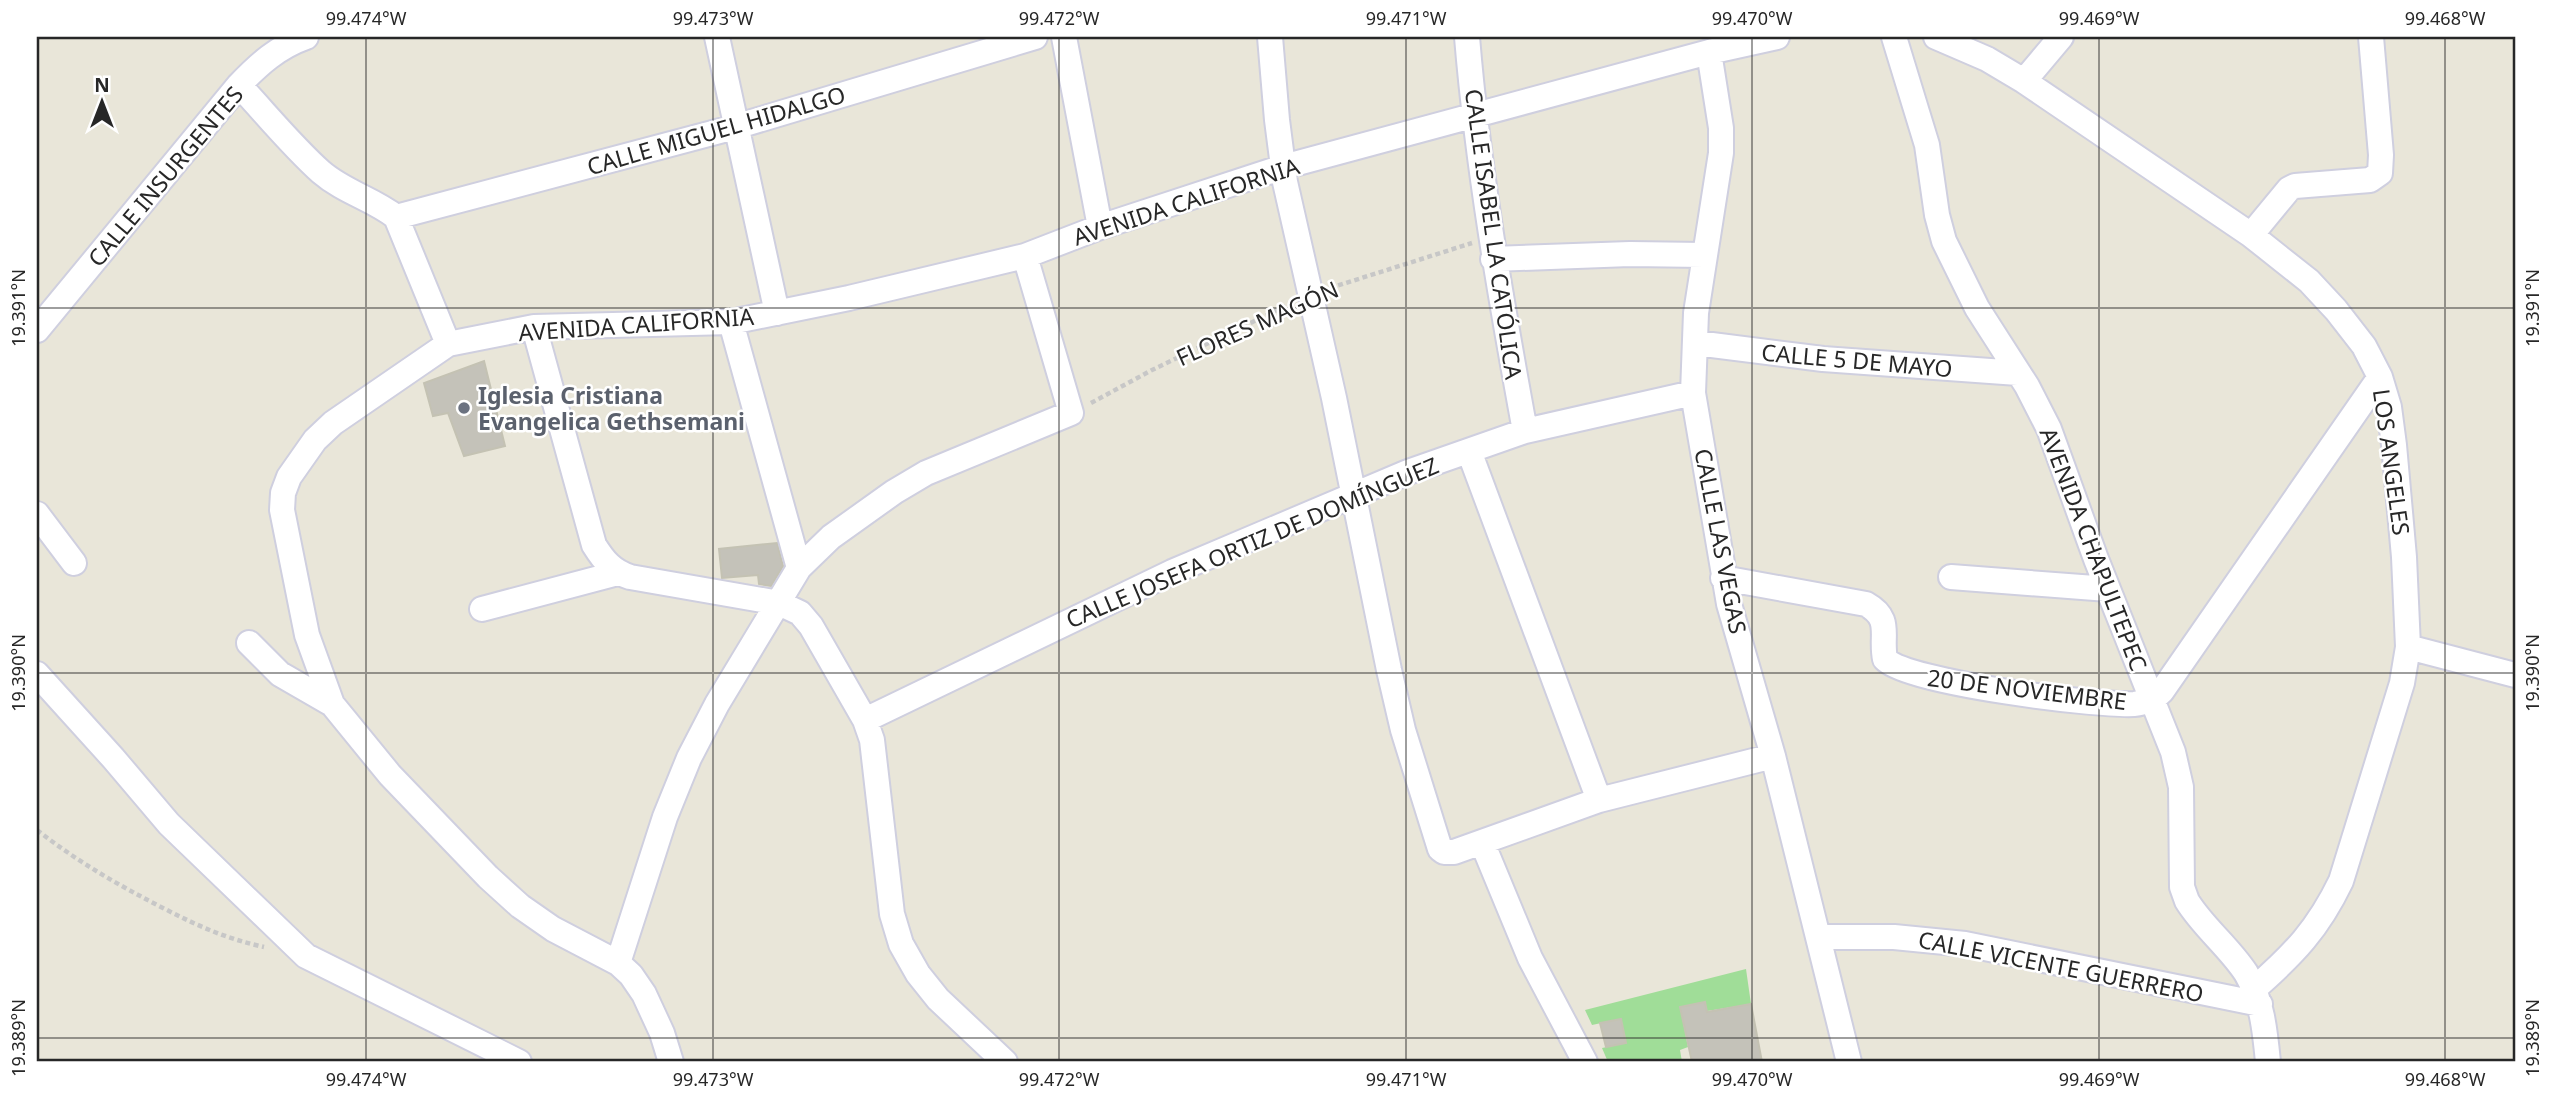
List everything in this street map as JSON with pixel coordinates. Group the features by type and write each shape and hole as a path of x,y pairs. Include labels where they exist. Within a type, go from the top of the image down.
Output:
{"street":[{"name":"CALLE INSURGENTES","path":"37,330 239,85 262,61 281,48 306,37"},
{"path":"717,37 777,313"},
{"name":"CALLE MIGUEL HIDALGO","path":"396,217 735,127 1035,37"},
{"path":"1064,37 1100,227"},
{"path":"1269,37 1283,167 1403,730 1439,845 1444,852 1454,852 1599,800 1773,755"},
{"name":"CALLE ISABEL LA CATÓLICA","path":"1467,37 1474,115 1492,248 1525,431"},
{"name":"AVENIDA CALIFORNIA","path":"671,1062 662,1033 644,994 631,975 618,963 553,929 520,906 488,877 390,775 332,704 307,635 282,510 283,493 289,477 309,449 333,423 448,344 534,327 731,322 1025,256 1100,227 1283,167 1709,52 1777,37"},
{"name":"AVENIDA CHAPULTEPEC","path":"1894,37 1927,145 1937,215 1944,241 1977,308 2049,429 2108,589 2173,752 2181,787 2182,887 2187,901 2245,971 2257,996 2268,1062"},
{"name":"LOS ANGELES","path":"1936,37 1987,59 2024,81 2251,235 2309,281 2336,310 2364,346 2380,377 2389,407 2394,445 2404,557 2408,648 2395,710 2341,881 2328,907 2303,943 2257,996"},
{"path":"2024,81 2061,37"},
{"path":"2251,235 2289,189 2295,186 2370,180 2380,173 2381,155 2371,37"},
{"name":"CALLE LAS VEGAS","path":"1709,52 1721,128 1721,153 1696,313 1693,393 1723,579 1773,755 1849,1062"},
{"path":"239,85 321,172 339,186 396,217 448,344"},
{"path":"1492,248 1704,255"},
{"path":"618,963 665,817 689,758 717,704 800,568 831,537 894,492 926,473 1072,413 1025,256"},
{"path":"731,322 800,568"},
{"path":"534,327 594,545 604,561 618,573 630,577 779,603 800,613 811,626 865,720 872,740 892,914 901,944 918,974 938,999 1005,1062"},
{"name":"CALLE 5 DE MAYO","path":"1696,343 1822,359 2018,373"},
{"name":"20 DE NOVIEMBRE","path":"1723,579 1866,604 1882,617 1885,659 1890,664 1919,676 2108,703 2135,704 2153,700 2380,377"},
{"name":"CALLE JOSEFA ORTIZ DE DOMÍNGUEZ","path":"865,720 1172,572 1408,471 1525,431 1693,393"},
{"path":"1469,451 1599,800"},
{"path":"37,514 74,563"},
{"path":"482,609 618,573"},
{"path":"1951,577 2108,589"},
{"path":"249,643 279,674 332,704"},
{"path":"2408,648 2515,676"},
{"path":"37,674 169,824 306,956 519,1062"},
{"path":"1482,842 1530,958 1586,1062"},
{"name":"CALLE VICENTE GUERRERO","path":"1819,937 1894,937 1965,944 2257,996"}],"path":[{"name":"FLORES MAGÓN","path":"1072,413 1152,370 1310,295 1492,248"},
{"path":"37,830 78,861 121,887 203,929 249,944 306,956"}],"green space":[{"path":"1746,969 1751,1004 1707,1011 1705,1002 1680,1007 1688,1047 1680,1050 1682,1062 1608,1062 1602,1048 1626,1043 1620,1019 1592,1025 1585,1010"}],"building":[{"name":"Iglesia Cristiana Evangelica Gethsemani","path":"484,361 505,446 464,456 448,413 433,416 424,383"},
{"path":"777,543 783,566 771,586 759,584 758,575 722,578 719,549"},
{"path":"1705,1002 1707,1012 1751,1004 1762,1062 1692,1062 1680,1007"},
{"path":"1621,1019 1626,1043 1606,1047 1600,1023"}],"place":[{"name":"Iglesia Cristiana Evangelica Gethsemani","path":"464,408"}]}
